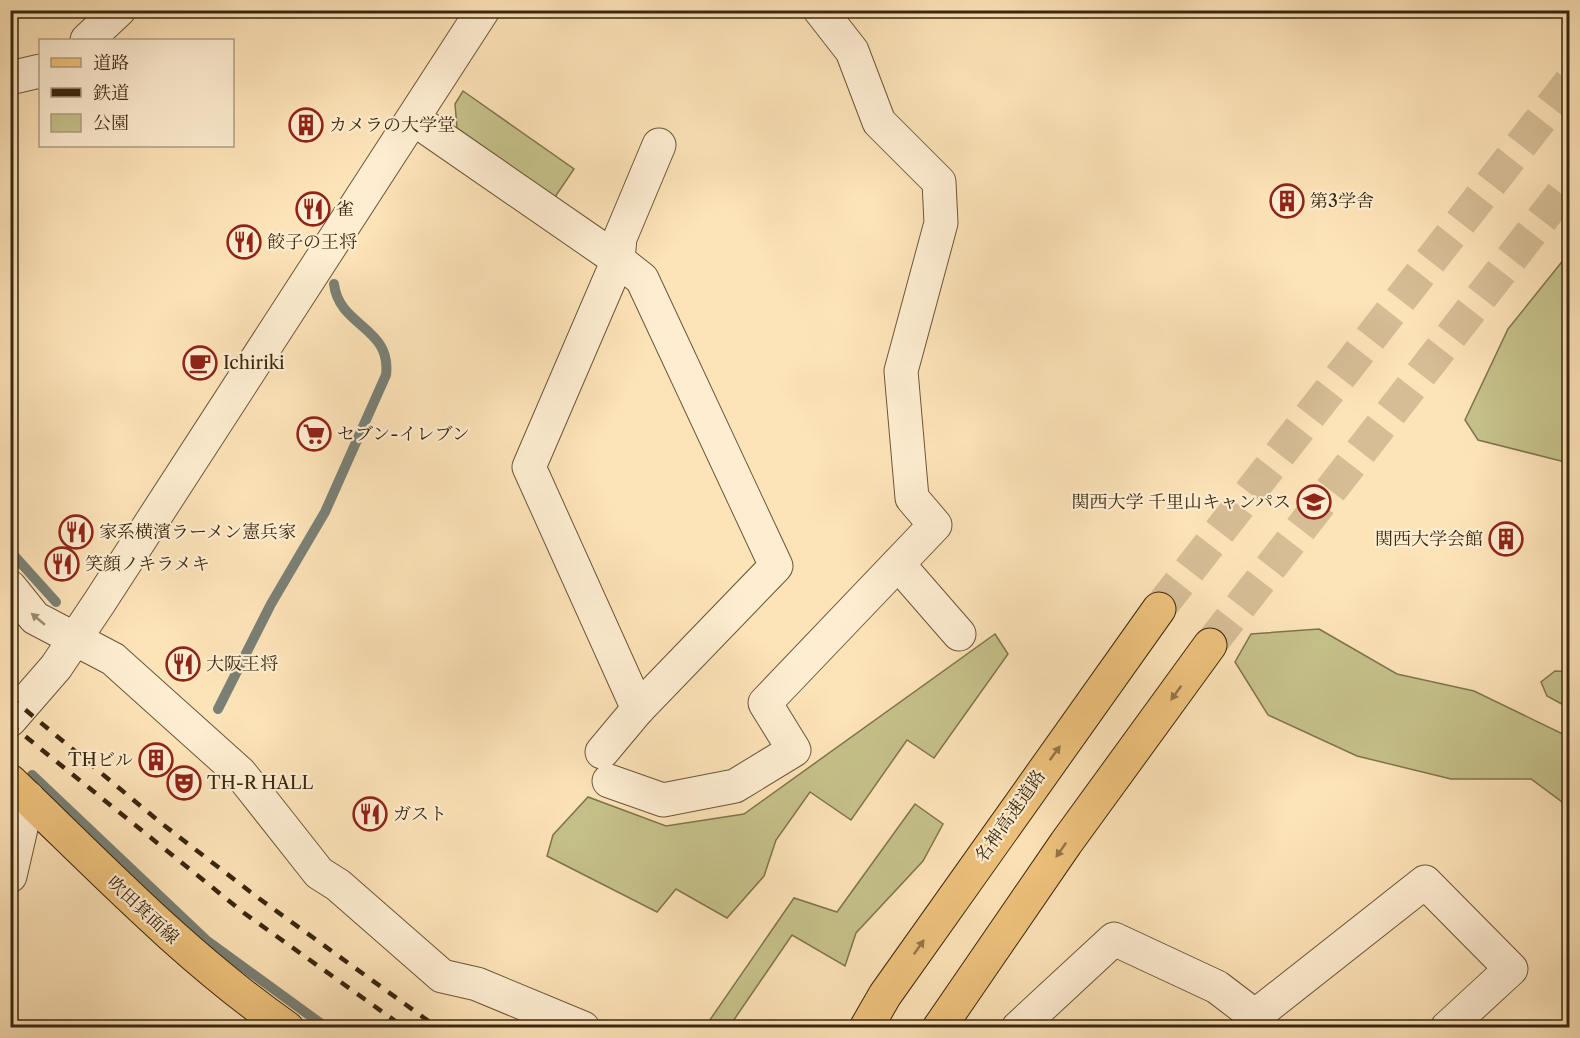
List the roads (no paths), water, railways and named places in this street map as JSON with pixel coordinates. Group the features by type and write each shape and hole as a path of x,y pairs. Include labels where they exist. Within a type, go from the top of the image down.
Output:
{"main road":[{"name":"名神高速道路","path":"866,1028 885,995 1159,609"},
{"path":"940,1027 1066,843 1210,645"},
{"name":"吹田箕面線","path":"19,789 162,928 244,997 287,1028"}],"street":[{"path":"88,39 119,10"},
{"path":"10,720 56,667 483,10"},
{"path":"414,119 642,279 776,566 638,709 605,766 663,800 735,786 794,750 765,703 935,525 912,498 901,371 941,223 939,182 879,122 852,51 820,10"},
{"path":"10,78 39,71"},
{"path":"638,709 529,467 618,260 620,238 659,146"},
{"path":"898,564 959,634"},
{"path":"10,587 35,618 114,659 240,773 319,873 338,885 442,976 477,984 583,1028"},
{"path":"10,876 19,789"},
{"path":"1018,1028 1114,939 1217,987 1262,1022 1425,882 1511,969 1447,1028"}],"waterway":[{"path":"218,709 271,604 325,512 386,375 386,359 381,347 374,336 345,310 334,284"},
{"path":"10,551 56,602"},
{"path":"32,775 206,940 327,1028"}],"tunnel":[{"path":"1159,609 1570,82"},
{"path":"1210,645 1570,183"}],"railway":[{"path":"10,697 161,823 257,897 438,1028"},
{"path":"10,724 244,913 405,1028"}],"place":[{"name":"カメラの大学堂","path":"306,125"},
{"name":"第3学舎","path":"1287,201"},
{"name":"雀","path":"313,209"},
{"name":"餃子の王将","path":"244,242"},
{"name":"Ichiriki","path":"200,363"},
{"name":"セブン-イレブン","path":"314,434"},
{"name":"関西大学 千里山キャンパス","path":"1314,502"},
{"name":"家系横濱ラーメン憲兵家","path":"76,532"},
{"name":"関西大学会館","path":"1506,539"},
{"name":"笑顔ノキラメキ","path":"62,564"},
{"name":"大阪王将","path":"183,664"},
{"name":"THビル","path":"156,760"},
{"name":"TH-R HALL","path":"184,783"},
{"name":"ガスト","path":"370,814"}]}
